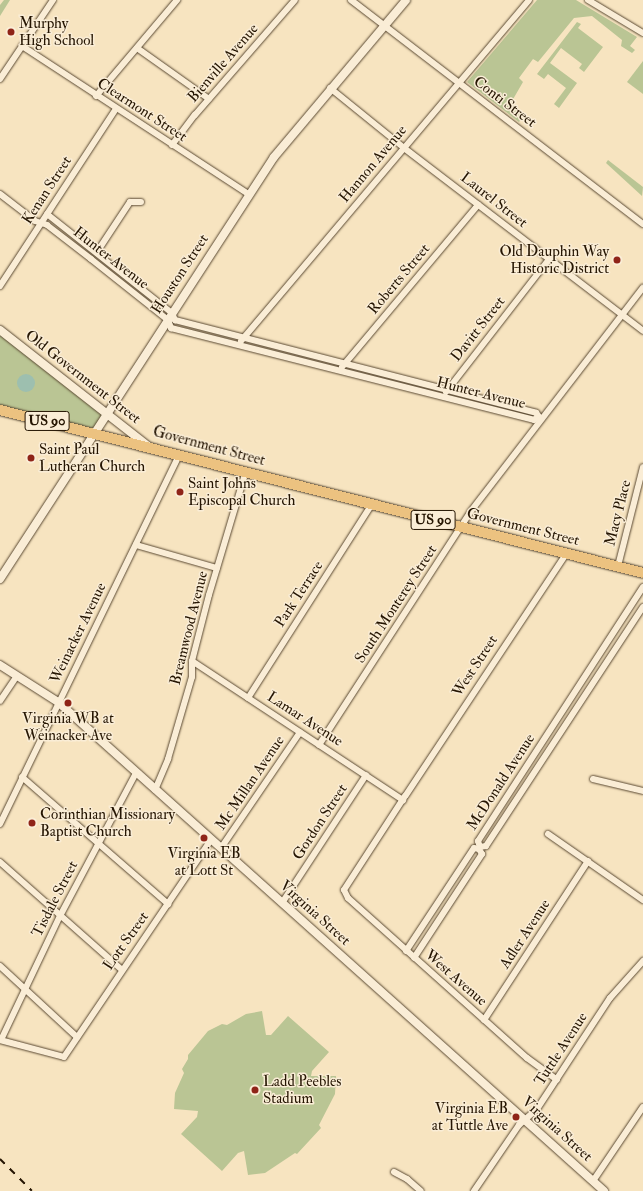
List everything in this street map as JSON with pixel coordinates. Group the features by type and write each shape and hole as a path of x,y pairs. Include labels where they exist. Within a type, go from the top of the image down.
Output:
{"main road":[{"name":"Government Street","path":"0,410 94,432 643,573"}],"street":[{"path":"1,75 53,0"},
{"path":"96,96 177,0"},
{"name":"Bienville Avenue","path":"172,145 209,99 295,0"},
{"name":"Conti Street","path":"351,0 643,224"},
{"name":"Houston Street","path":"0,579 248,194 274,157 330,88 406,0"},
{"name":"Hannon Avenue","path":"239,346 242,338 528,0"},
{"path":"588,0 643,33"},
{"name":"Clearmont Street","path":"22,46 96,96 248,194"},
{"path":"137,48 209,99"},
{"name":"Laurel Street","path":"330,88 404,148 643,331"},
{"name":"Kenan Street","path":"0,286 116,109"},
{"name":"Hunter Avenue","path":"0,194 170,316 171,328 534,420 540,418 536,413 175,320 97,252 47,214"},
{"path":"97,252 130,202 141,202"},
{"name":"Roberts Street","path":"341,371 343,364 478,205"},
{"name":"Davitt Street","path":"444,398 447,390 549,259"},
{"name":"South Monterey Street","path":"319,745 462,527 540,418 643,288"},
{"name":"Old Government Street","path":"0,330 148,446"},
{"name":"Weinacker Avenue","path":"0,824 179,455"},
{"name":"Macy Place","path":"618,566 643,467"},
{"name":"Breamwood Avenue","path":"155,790 168,759 192,677 192,661 217,568 246,472"},
{"name":"Park Terrace","path":"248,698 372,504"},
{"path":"136,545 217,568"},
{"name":"West Street","path":"344,890 567,553"},
{"name":"McDonald Avenue","path":"643,587 478,841 480,847 486,846 643,607"},
{"name":"Lamar Avenue","path":"192,661 319,745 366,775 405,797"},
{"name":"Virginia Street","path":"0,665 58,702 604,1191"},
{"path":"0,701 17,676"},
{"name":"Mc Millan Avenue","path":"221,848 300,732"},
{"name":"Tisdale Street","path":"1,1040 60,916 136,773"},
{"name":"Gordon Street","path":"282,902 366,775"},
{"path":"22,777 168,904"},
{"path":"593,779 643,791"},
{"path":"548,834 643,900"},
{"name":"Lott Street","path":"1,1040 64,1057 211,840"},
{"name":"McDonald Avenue","path":"406,951 474,848 479,849 482,854 414,958"},
{"path":"0,862 122,970"},
{"name":"Adler Avenue","path":"484,1020 588,862"},
{"name":"West Avenue","path":"344,890 348,898 406,951 527,1058 558,1080"},
{"name":"Tuttle Avenue","path":"474,1191 519,1125 537,1109 558,1080 610,998 643,961"},
{"path":"0,966 77,1037"},
{"path":"593,1181 643,1106"},
{"path":"394,1172 408,1179 421,1191"}],"green space":[{"path":"4,0 10,0 0,16 0,5"},
{"path":"537,0 576,0 637,37 630,46 635,50 632,53 621,46 622,40 592,16 574,18 538,62 533,59 519,78 523,82 512,101 515,107 525,115 519,122 467,82"},
{"path":"577,22 581,24 578,28 603,47 584,72 579,68 582,64 561,48 550,63 577,83 559,108 554,104 566,88 548,74 544,79 537,74"},
{"path":"643,61 643,94 627,82"},
{"path":"608,160 643,187 642,196 606,163"},
{"path":"0,330 106,413 93,432 0,410"},
{"name":"Ladd Peebles Stadium","path":"262,1011 266,1035 271,1035 288,1016 329,1052 312,1071 311,1076 336,1076 335,1094 319,1125 321,1128 297,1154 295,1153 265,1173 248,1175 244,1151 238,1153 222,1171 181,1134 197,1117 198,1111 174,1109 175,1093 184,1073 182,1069 188,1059 188,1055 208,1031 222,1024 227,1025 246,1014"}],"shaded area":[{"path":"26,374 32,377 35,383 32,389 26,392 20,389 17,383 20,377"}],"railway":[{"path":"0,1159 32,1191"}],"place":[{"name":"Murphy High School","path":"11,32"},
{"name":"Old Dauphin Way Historic District","path":"617,260"},
{"name":"Saint Paul Lutheran Church","path":"31,458"},
{"name":"Saint Johns Episcopal Church","path":"180,492"},
{"name":"Virginia WB at Weinacker Ave","path":"68,703"},
{"name":"Corinthian Missionary Baptist Church","path":"32,823"},
{"name":"Virginia EB at Lott St","path":"204,838"},
{"name":"Ladd Peebles Stadium","path":"255,1090"},
{"name":"Virginia EB at Tuttle Ave","path":"516,1117"}]}
